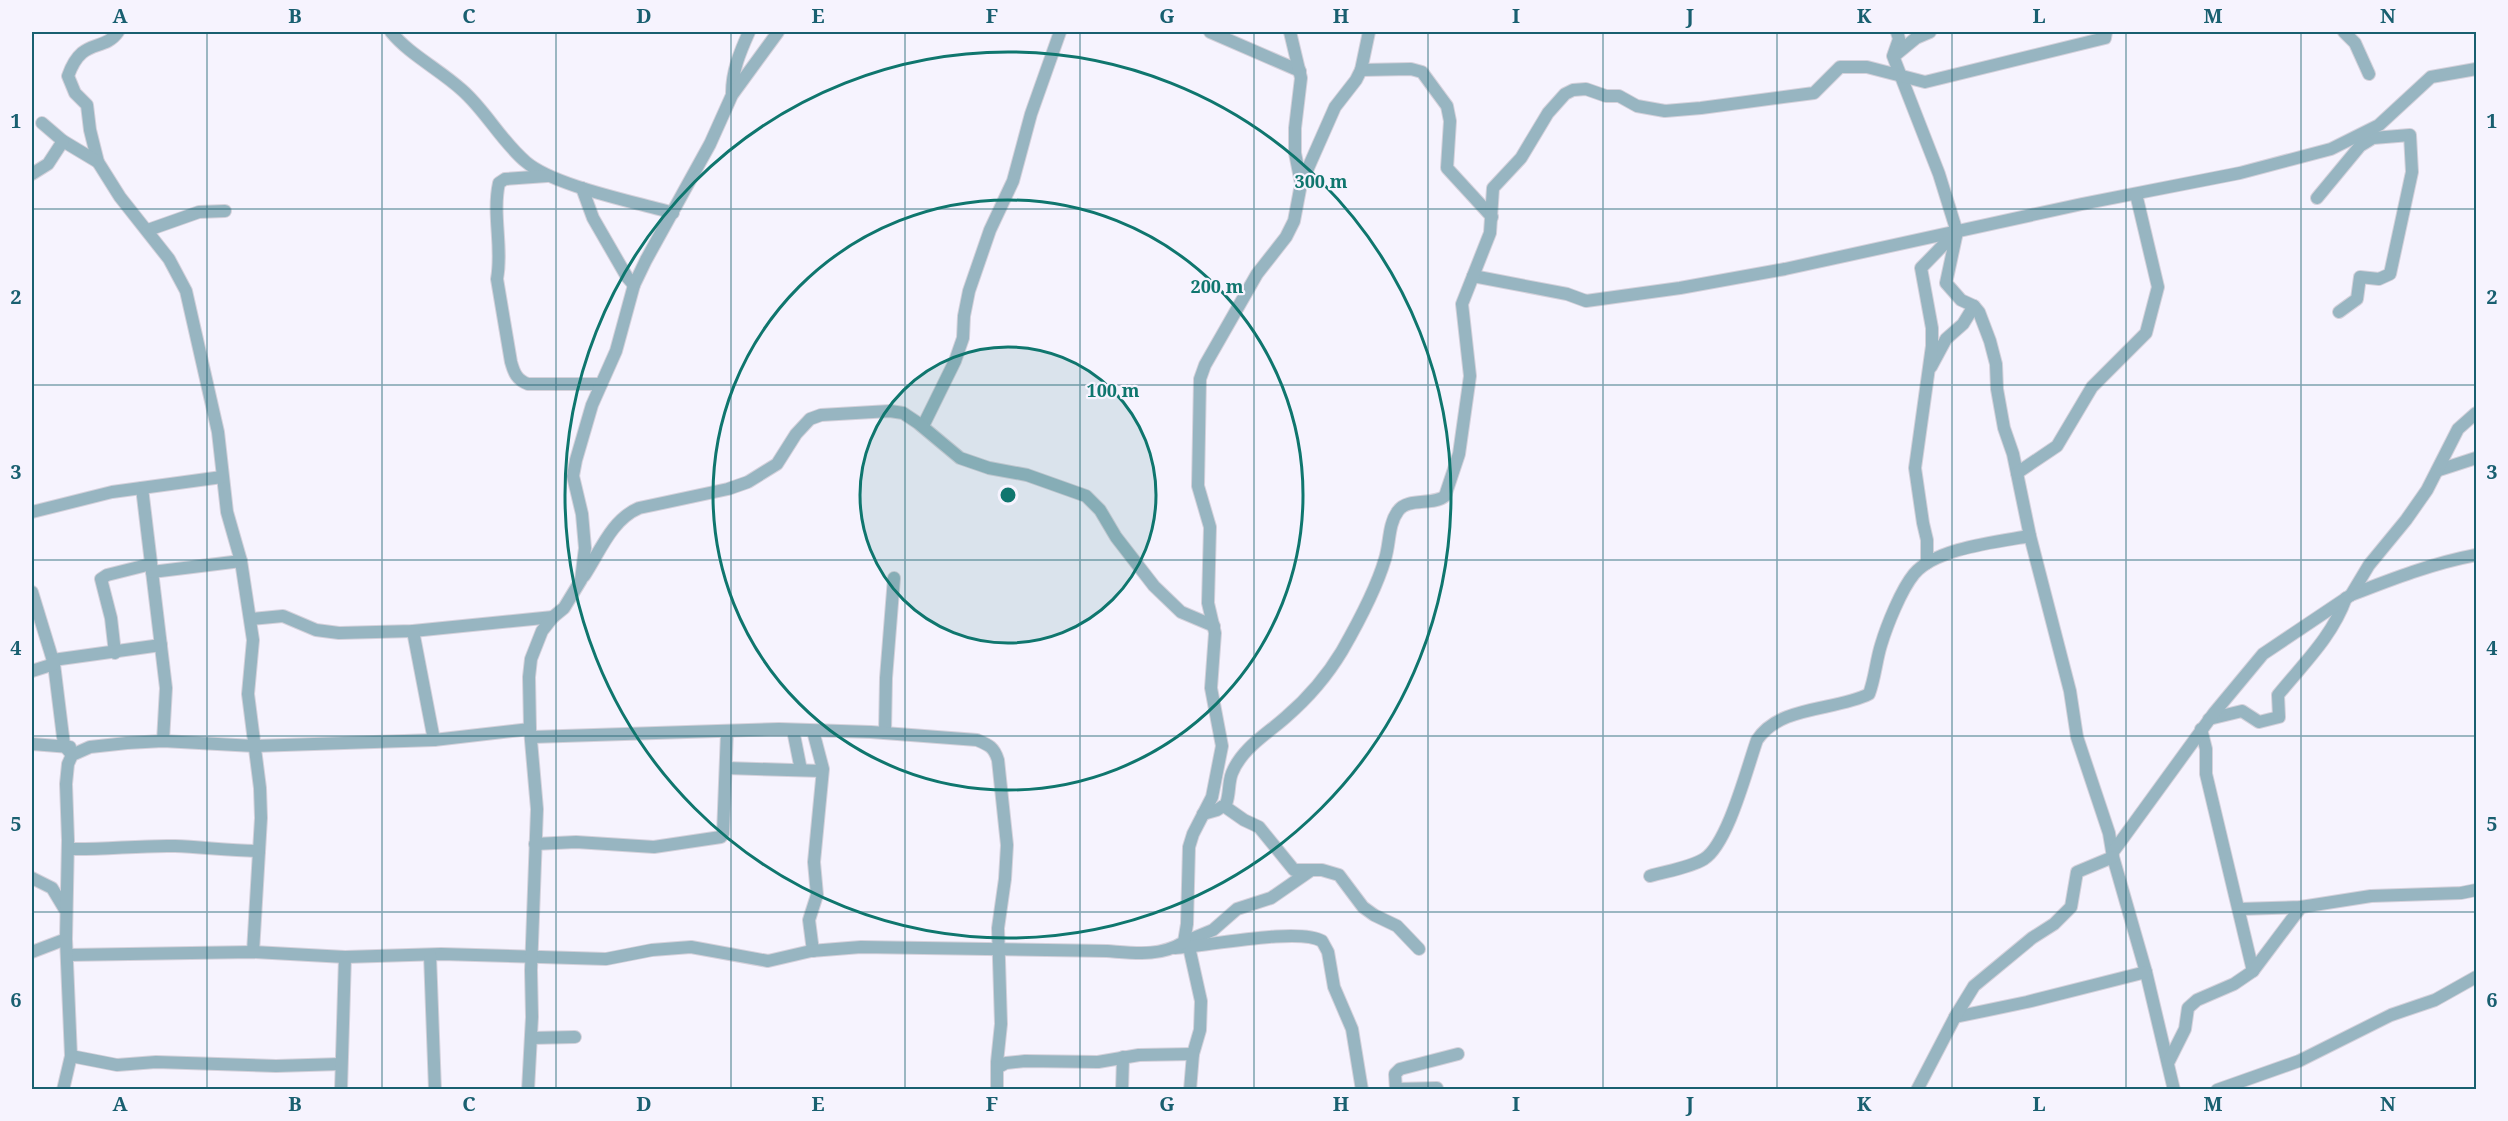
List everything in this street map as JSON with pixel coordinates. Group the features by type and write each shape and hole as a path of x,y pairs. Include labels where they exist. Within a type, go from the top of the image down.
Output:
{"street":[{"path":"118,32 111,39 92,45 78,54 72,62 68,76 75,93 87,105 98,162 120,196 169,259 189,300 218,432 227,512 241,561 251,619 253,651 248,694 260,788 253,952"},
{"path":"391,32 403,46 465,92 525,162 551,176 582,188 673,213"},
{"path":"732,95 732,80 736,64 748,32"},
{"path":"581,580 585,548 582,514 573,476 592,405 616,351 634,285 710,144 732,95 777,32"},
{"path":"922,426 955,361 963,338 969,291 990,230 1011,189 1031,114 1060,32"},
{"path":"1210,32 1300,71"},
{"path":"1290,32 1300,71 1301,86 1295,153 1301,184"},
{"path":"1190,1089 1193,1054 1200,1029 1201,1001 1182,946 1187,924 1189,848 1193,834 1212,797 1222,746 1211,699 1215,642 1214,626 1208,603 1210,527 1198,486 1200,379 1205,365 1257,274 1286,237 1294,221 1301,184 1335,107 1361,70 1369,32"},
{"path":"1897,32 1899,39 1893,56 1939,174 1957,232 1946,282 1961,300 1974,306 1979,312 1990,340 1996,364 1997,389 2004,428 2013,454 2030,536 2070,691 2077,737 2109,833 2174,1089"},
{"path":"1893,56 1916,38 1930,32"},
{"path":"1203,814 1224,806 1229,796 1232,773 1249,748 1308,697 1341,652 1362,612 1385,559 1393,523 1399,510 1406,505 1445,496 1459,454 1470,376 1462,304 1484,252 1492,217 1493,188 1496,182 1521,158 1548,113 1565,94 1573,90 1586,89 1606,96 1619,96 1637,106 1665,111 1728,106 1814,93 1839,67 1867,67 1925,82 2105,38 2106,32"},
{"path":"2344,32 2355,43 2368,74"},
{"path":"1361,70 1411,69 1422,72 1447,106 1450,121 1447,168 1492,217"},
{"path":"1473,276 1557,292 1586,301 1680,288 1774,271 2240,173 2331,149 2379,125 2431,77 2476,69"},
{"path":"42,123 63,141 98,162"},
{"path":"2317,198 2360,146 2373,138 2410,135 2412,172 2390,274 2379,279 2360,277 2357,299 2340,312"},
{"path":"32,174 48,164 63,141"},
{"path":"551,176 505,179 499,183 496,223 499,267 497,279 511,362 515,374 521,381 528,384 602,384"},
{"path":"582,188 593,218 634,285"},
{"path":"2017,473 2056,446 2092,387 2146,333 2158,287 2136,194"},
{"path":"148,230 199,212 225,211"},
{"path":"1927,563 1927,540 1915,468 1929,371 1932,328 1921,268 1957,232"},
{"path":"1929,371 1946,339 1963,324 1974,306"},
{"path":"528,1089 537,809 531,733 531,659 542,631 564,608 618,522 627,513 639,508 728,489 748,482 777,464 796,434 810,419 835,413 890,411 903,413 960,458 990,468 1027,475 1086,496 1100,510 1116,537 1154,586 1181,612 1214,626"},
{"path":"2205,724 2242,711 2259,722 2279,717 2278,695 2302,664 2322,645 2369,565 2406,520 2439,470 2458,429 2476,413"},
{"path":"2439,470 2476,458"},
{"path":"32,512 112,492 222,477"},
{"path":"142,488 166,688 163,741"},
{"path":"1650,876 1694,863 1712,852 1723,836 1757,740 1763,731 1790,716 1869,693 1881,644 1914,574 1927,563 1959,550 2030,536"},
{"path":"1917,1089 1974,986 2032,938 2054,924 2071,907 2077,872 2113,854 2205,724 2263,654 2349,596 2404,574 2452,559 2476,555"},
{"path":"115,653 111,618 101,579 107,575 152,568 241,561"},
{"path":"885,733 885,678 894,578"},
{"path":"32,592 54,662 73,750 68,764 66,784 68,849 66,939 71,1056 63,1089"},
{"path":"251,619 283,616 327,633 413,631 553,617"},
{"path":"413,631 434,740"},
{"path":"32,671 54,662 161,645"},
{"path":"2205,724 2205,770 2253,971"},
{"path":"32,744 73,750 163,741 254,746 434,740 531,733 793,730 885,733 977,740 989,745 998,760 1007,845 998,928 1001,1024 997,1089"},
{"path":"793,730 801,770"},
{"path":"813,731 822,771 814,862 817,895 809,920 813,951"},
{"path":"535,844 576,842 654,847 721,837 723,834 727,732"},
{"path":"726,768 822,771"},
{"path":"1224,806 1259,827 1291,868 1300,871 1322,870 1339,875 1363,907 1396,926 1419,949"},
{"path":"68,849 108,850 176,846 216,851 259,851"},
{"path":"1182,946 1213,930 1237,909 1271,898 1310,871"},
{"path":"32,878 52,888 66,912"},
{"path":"2239,909 2301,907 2371,896 2461,893 2476,890"},
{"path":"2168,1063 2185,1029 2188,1008 2197,1000 2234,984 2253,971 2301,907"},
{"path":"67,955 253,952 345,957 430,955 606,959 652,950 691,947 768,961 813,951 861,947 1107,951 1134,954 1264,937 1311,937 1322,941 1328,952 1334,987 1352,1029 1362,1089"},
{"path":"32,952 66,939"},
{"path":"430,955 435,1089"},
{"path":"341,1089 345,957"},
{"path":"1955,1017 2027,1002 2146,972"},
{"path":"2217,1089 2299,1060 2391,1015 2435,1000 2476,977"},
{"path":"531,1038 575,1037"},
{"path":"997,1068 1025,1060 1098,1062 1123,1057 1193,1054"},
{"path":"1437,1088 1396,1089 1395,1074 1400,1069 1458,1054"},
{"path":"71,1056 117,1065 156,1062 276,1066 341,1064"},
{"path":"1122,1089 1123,1057"}]}
